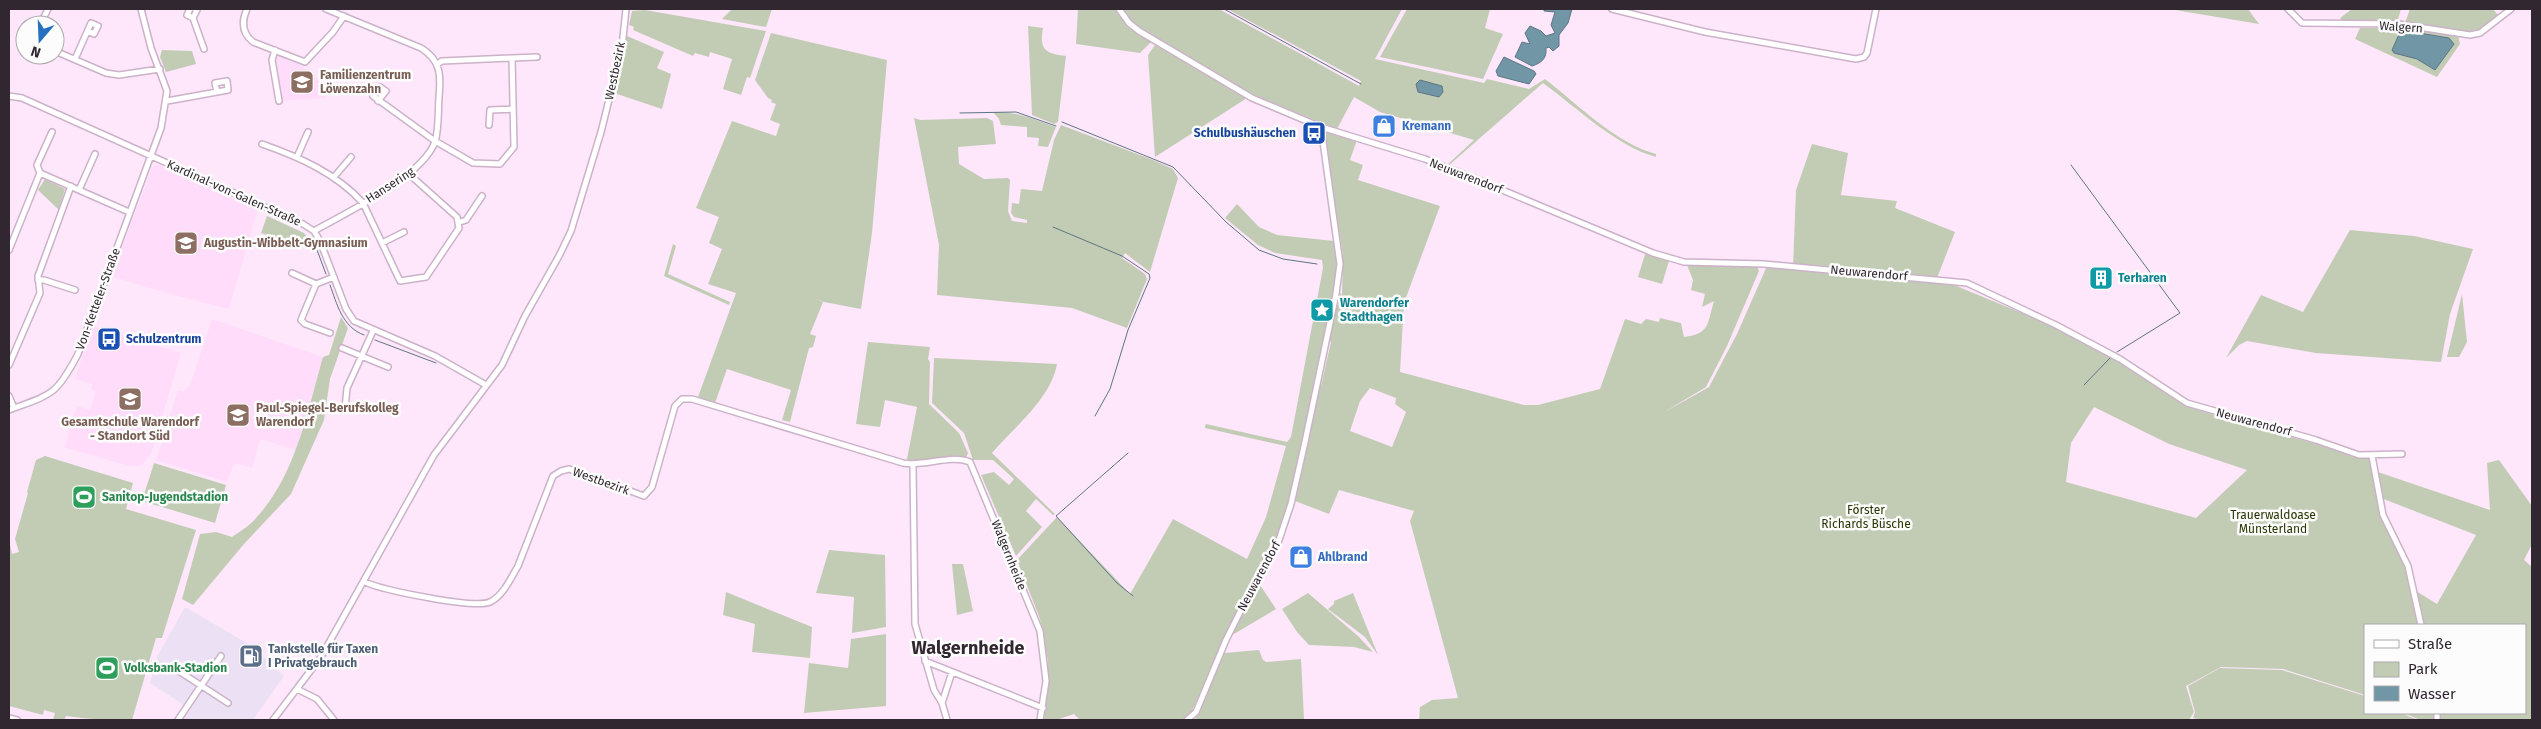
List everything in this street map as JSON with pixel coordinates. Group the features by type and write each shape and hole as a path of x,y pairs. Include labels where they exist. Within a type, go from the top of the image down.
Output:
{"street":[{"path":"142,9 148,41 167,91 161,128 150,155"},
{"path":"190,9 187,15 193,18 204,49"},
{"path":"193,18 197,10 195,9"},
{"path":"247,9 242,20 246,36 253,42 305,62 334,32 344,16"},
{"path":"326,9 421,48 432,54 437,64 442,61 537,57"},
{"name":"Westbezirk","path":"273,720 317,664 365,582 428,464 502,365 525,316 559,256 571,231 613,83 622,47 626,9"},
{"name":"Neuwarendorf","path":"1119,9 1129,23 1139,31 1232,87 1321,127 1425,159 1645,250 1684,262 1764,264 1967,283 2118,357 2187,403 2316,440 2351,453 2372,456 2402,454"},
{"path":"1612,9 1705,32 1856,59 1864,57 1867,53 1876,9"},
{"name":"Walgern","path":"2288,9 2302,24 2400,24 2470,35 2480,33 2511,9"},
{"path":"75,59 88,31"},
{"path":"275,50 272,60 279,102"},
{"path":"65,55 106,73 119,75 160,69"},
{"path":"378,101 435,141 473,163 500,164 514,147 512,58"},
{"name":"Hansering","path":"314,231 410,175 426,158 435,141 441,77 437,64"},
{"path":"166,101 217,92"},
{"name":"Kardinal-von-Galen-Straße","path":"9,96 22,98 291,217 314,231 346,308 354,321 373,331 435,356 486,385"},
{"path":"489,125 490,110 513,109"},
{"name":"Neuwarendorf","path":"1187,720 1196,712 1230,632 1255,582 1277,546 1293,495 1336,294 1340,264 1321,127"},
{"path":"9,250 40,173 37,165 52,132"},
{"path":"297,157 308,132"},
{"path":"262,144 297,157 334,177 363,203 400,281 426,277 459,228 460,222"},
{"path":"79,190 95,154"},
{"name":"Von-Ketteler-Straße","path":"12,409 49,394 63,382 78,354 150,155"},
{"path":"334,177 351,157"},
{"path":"40,173 129,212"},
{"path":"410,175 460,222"},
{"path":"9,365 40,293 38,280 71,186"},
{"path":"460,222 466,220 482,196"},
{"path":"382,243 404,232"},
{"path":"292,273 316,284 334,277"},
{"path":"38,280 44,280 75,290"},
{"path":"316,284 302,320 304,324 330,333"},
{"path":"345,408 347,388 373,331"},
{"path":"342,348 388,367"},
{"path":"9,396 12,409"},
{"name":"Westbezirk","path":"365,582 406,593 473,604 487,604 494,600 510,580 518,566 554,476 566,469 578,471 644,496 652,487 675,406 687,398 903,463"},
{"path":"2372,456 2383,515 2408,566 2421,624"},
{"name":"Walgernheide","path":"903,463 913,465 950,460 970,462 1040,631 1046,681 1040,720"},
{"path":"913,465 915,624 934,690 942,703 947,720"},
{"path":"178,720 221,656"},
{"path":"925,661 1043,708"},
{"path":"174,668 228,703"},
{"path":"942,703 952,672"},
{"path":"297,690 317,699 334,720"},
{"path":"9,718 17,720"}],"shaded area":[{"name":"Familienzentrum Löwenzahn","path":"278,55 302,66 313,77 340,87 324,98 281,101 274,61"},
{"name":"Augustin-Wibbelt-Gymnasium","path":"160,165 258,209 229,309 111,276 153,166"},
{"name":"Paul-Spiegel-Berufskolleg Warendorf","path":"212,319 323,357 296,450 260,439 252,468 234,463 227,482 156,460 178,390 183,391 190,386"},
{"name":"Gesamtschule Warendorf - Standort Süd","path":"93,326 181,353 151,454 141,466 129,466 64,447 77,406 90,410 96,391 91,389 92,384 75,379"},
{"path":"185,607 250,645 284,676 253,720 174,720 184,705 150,683 157,657"}],"green space":[{"path":"732,9 772,9 766,27 722,19"},
{"path":"1078,9 1116,9 1127,26 1151,42 1140,53 1076,44"},
{"path":"1123,9 1219,9 1359,86 1361,81 1227,9 1402,9 1375,59 1484,83 1487,79 1529,89 1545,79 1612,132 1641,149 1656,154 1656,157 1641,152 1611,135 1543,83 1446,166 1474,140 1380,112 1354,97 1337,129 1253,95 1142,30 1132,22"},
{"path":"1407,9 1490,9 1485,28 1503,34 1483,79 1380,57"},
{"path":"2248,9 2259,24 2175,10"},
{"path":"2352,9 2401,9 2397,23 2374,23 2373,20 2369,23 2344,22 2340,18"},
{"path":"2410,9 2493,9 2499,16 2479,31 2470,33 2405,23"},
{"path":"645,10 766,31 750,78 747,77 741,95 723,89 732,59 710,52 709,57 695,53 693,56 633,30 634,27 629,25 632,11"},
{"path":"1028,26 1043,28 1042,42 1046,50 1053,54 1066,56 1058,122 1054,124 1032,115"},
{"path":"2360,28 2401,28 2458,35 2460,44 2437,77 2355,39"},
{"path":"771,33 887,60 872,233 861,309 824,302 814,298 823,302 810,334 816,336 813,347 809,348 790,422 782,420 791,390 727,369 715,403 698,397 736,293 708,284 722,249 709,243 719,217 696,208 732,121 776,136 780,124 770,120 776,104 771,102 772,100 768,98 755,80"},
{"path":"627,36 664,52 657,68 671,74 662,109 614,93"},
{"path":"1155,45 1247,98 1155,157 1148,55"},
{"path":"162,50 192,51 196,64 166,72 160,57"},
{"path":"993,112 1017,114 1056,127 1048,147 1038,146 1039,138 1027,137 1027,127 1001,125"},
{"path":"914,118 920,120 987,118 993,121 996,144 958,147 959,164 984,179 1008,178 1010,180 1008,211 1012,221 1027,223 1027,220 1014,217 1011,213 1012,203 1019,204 1021,189 1042,191 1054,140 1061,125 1173,169 1178,178 1150,272 1125,253 1122,258 1145,274 1147,279 1127,328 1072,308 937,295 939,245"},
{"name":"Förster Richards Büsche","path":"1327,132 1357,140 1350,160 1363,165 1358,180 1440,206 1404,303 1400,372 1524,405 1538,405 1600,389 1625,319 1641,324 1646,319 1659,322 1660,318 1681,323 1684,337 1692,336 1703,330 1708,322 1714,301 1702,307 1705,294 1691,290 1693,280 1687,265 1757,266 1759,271 1727,346 1706,387 1661,414 1709,387 1737,334 1767,266 1793,268 1796,190 1812,144 1848,153 1841,195 1897,201 1895,208 1955,232 1937,278 2046,323 2117,360 2184,405 2366,458 2371,460 2372,470 2490,510 2487,463 2499,460 2532,506 2532,544 2524,560 2532,567 2532,720 2420,720 2406,714 2526,714 2526,624 2364,624 2364,695 2283,669 2221,667 2186,686 2194,712 2189,720 1419,720 1420,707 1432,700 1458,698 1410,521 1414,511 1339,490 1329,514 1295,501 1318,397 1311,400 1292,495 1285,518 1265,562 1252,582 1190,715 1185,720 1080,720 1074,714 1056,720 1044,720 1048,661 1040,619 1017,560 1057,517 1130,594 1173,519 1247,559 1266,517 1286,446 1205,428 1205,426 1206,424 1287,442 1291,437 1323,268 1322,260 1275,253 1258,245 1225,218 1237,204 1259,227 1277,235 1334,241 1337,263 1335,288 1342,295 1343,255 1323,135","holes":["1329,340 1331,342 1321,386 1315,384 1324,342","1370,388 1396,398 1395,404 1406,412 1392,447 1350,431 1360,401","2094,407 2169,444 2247,470 2196,518 2066,482 2071,443","2376,496 2476,535 2437,604 2413,591 2404,563 2380,516"]},
{"path":"45,179 65,189 59,210 38,190"},
{"path":"267,216 304,233 313,244 298,247 296,244 261,233"},
{"path":"2350,230 2414,236 2473,249 2450,314 2441,362 2316,353 2247,341 2239,345 2226,358 2261,295 2303,312"},
{"path":"673,244 676,246 668,274 730,302 729,305 664,276"},
{"path":"1646,251 1669,261 1662,284 1638,277"},
{"path":"2462,294 2467,342 2459,357 2447,357"},
{"path":"341,317 348,328 330,379 324,420 291,494 244,544 193,605 182,599 200,534 216,532 232,537 251,524 270,501 291,463 323,357 329,355"},
{"path":"868,342 930,347 928,359 930,362 929,404 959,433 968,453 966,458 910,463 907,459 917,407 885,400 880,427 856,424"},
{"path":"934,358 1057,364 1053,377 1040,401 992,453 1055,514 1053,515 1036,499 1026,511 1042,527 1016,556 981,475 994,472 1009,485 1014,479 993,460 973,460 964,433 932,403"},
{"path":"45,456 133,483 126,509 196,530 162,638 156,638 132,720 66,716 64,720 53,720 55,713 44,710 43,715 9,706 9,539 12,554 19,552 15,539 27,492 36,460"},
{"path":"154,463 226,485 215,523 142,501"},
{"path":"829,550 885,555 886,627 852,633 854,597 816,593"},
{"path":"952,564 963,564 973,611 957,615"},
{"path":"1258,582 1276,609 1234,634 1233,633"},
{"path":"726,592 812,627 810,658 752,652 755,624 723,615"},
{"path":"1308,593 1358,636 1373,652 1354,647 1309,645 1297,632 1282,609"},
{"path":"1353,593 1378,655 1365,637 1328,609 1334,604 1334,601"},
{"path":"886,634 886,706 804,713 809,663 848,668 851,639"},
{"path":"1259,650 1263,660 1266,662 1301,659 1304,719 1195,720 1224,653"},
{"path":"2220,668 2282,670 2364,696 2364,714 2403,714 2418,720 2201,720 2193,718 2195,712 2188,686"}],"water":[{"path":"1544,9 1572,9 1568,23 1559,35 1559,46 1553,51 1549,47 1546,48 1543,60 1532,66 1515,57 1522,42 1530,44 1525,33 1530,26 1541,31 1546,36 1555,33 1551,25 1555,12 1544,11"},
{"path":"2401,30 2449,38 2454,44 2435,70 2417,59 2394,53 2392,50"},
{"path":"1504,57 1534,71 1536,74 1529,84 1498,76 1496,71"},
{"path":"1420,80 1442,86 1443,92 1439,97 1418,92 1416,84"}],"waterway":[{"path":"1224,9 1361,84"},
{"path":"960,113 1016,112 1056,126"},
{"path":"1062,122 1173,167 1226,222 1259,250 1283,259 1317,264"},
{"path":"2071,165 2180,313 2117,352"},
{"path":"1053,227 1122,256 1149,274 1150,278 1128,330 1110,389 1095,416"},
{"path":"308,236 314,242 326,274"},
{"path":"330,285 345,321 364,335"},
{"path":"375,340 436,363"},
{"path":"2084,385 2111,357"},
{"path":"1128,453 1056,516 1117,583 1133,596"}],"place":[{"name":"Familienzentrum Löwenzahn","path":"302,82"},
{"name":"Kremann","path":"1384,126"},
{"name":"Schulbushäuschen","path":"1314,133"},
{"name":"Augustin-Wibbelt-Gymnasium","path":"186,243"},
{"name":"Terharen","path":"2101,278"},
{"name":"Warendorfer Stadthagen","path":"1322,310"},
{"name":"Schulzentrum","path":"109,339"},
{"name":"Gesamtschule Warendorf - Standort Süd","path":"130,399"},
{"name":"Paul-Spiegel-Berufskolleg Warendorf","path":"238,415"},
{"name":"Sanitop-Jugendstadion","path":"84,497"},
{"name":"Ahlbrand","path":"1301,557"},
{"name":"Tankstelle für Taxen I Privatgebrauch","path":"251,656"},
{"name":"Volksbank-Stadion","path":"107,668"}],"district":[{"name":"Walgernheide","path":"968,648"}],"park label":[{"name":"Trauerwaldoase Münsterland","path":"2273,522"}]}
